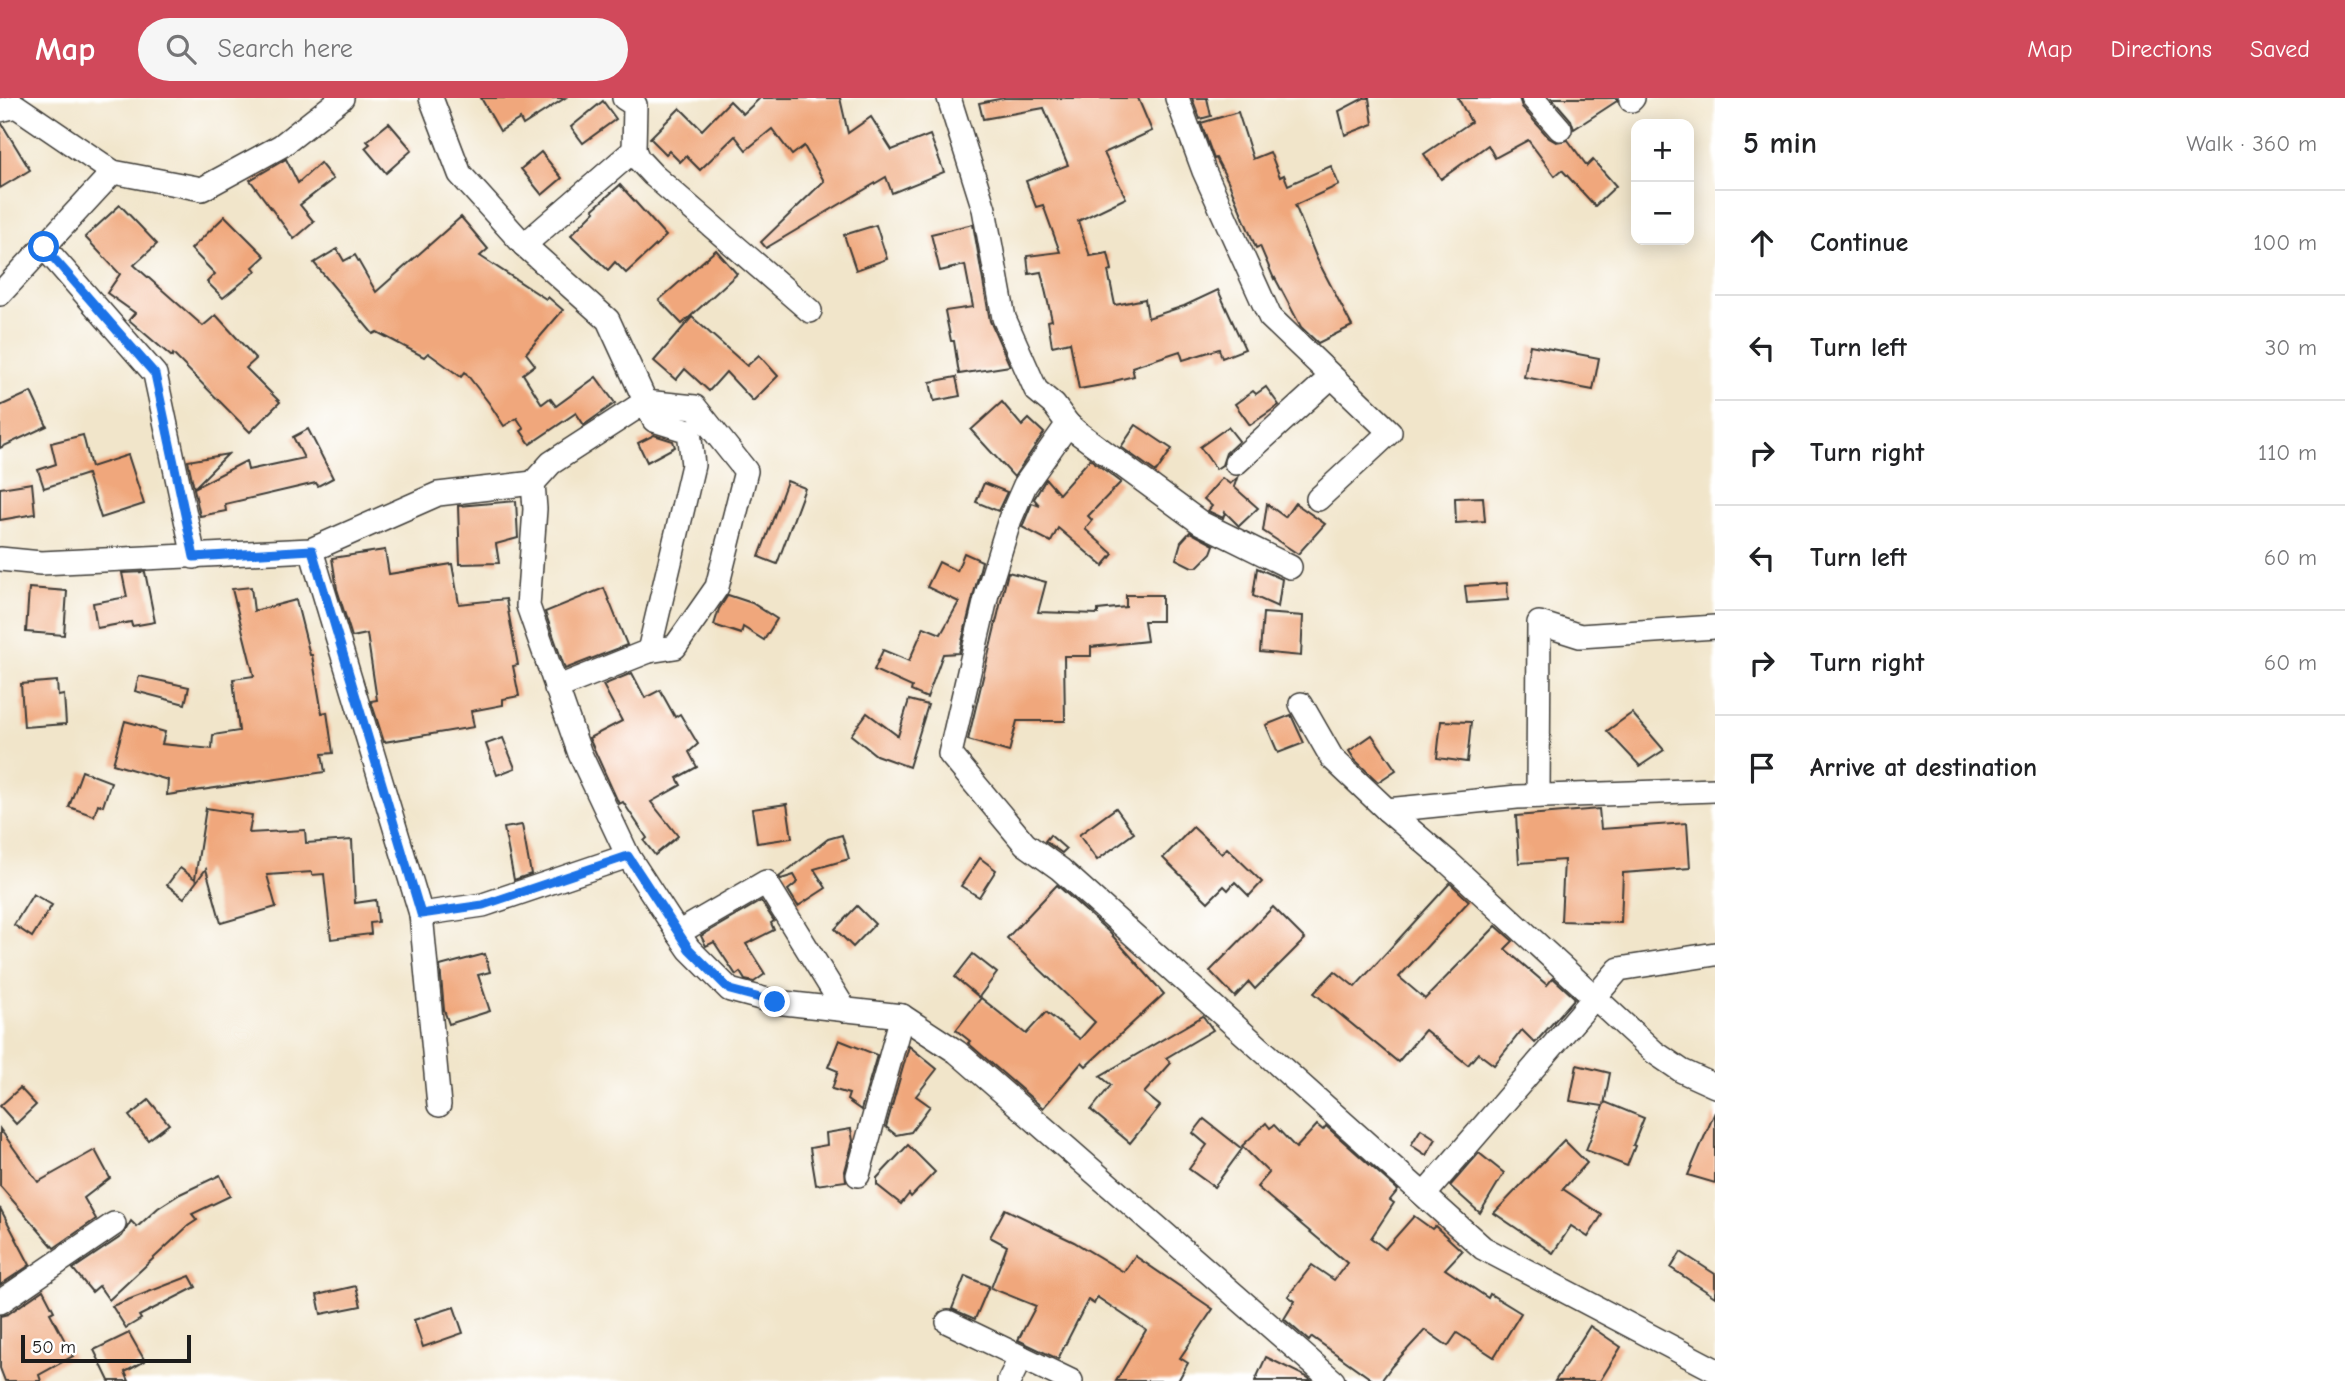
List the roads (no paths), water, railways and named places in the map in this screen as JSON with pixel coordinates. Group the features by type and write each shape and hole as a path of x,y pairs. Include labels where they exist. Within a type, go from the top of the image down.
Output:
{"street":[{"path":"13,105 113,172 202,190 281,146 342,98"},
{"path":"431,98 460,174 524,245 608,320 654,420 689,431 693,466 649,651"},
{"path":"949,98 984,209 1004,318 1036,390 1054,405 1068,424 1201,523 1290,567"},
{"path":"1177,98 1204,171 1270,317 1390,432 1318,499"},
{"path":"1533,98 1560,130"},
{"path":"637,100 634,149 638,159 810,311"},
{"path":"524,245 634,149"},
{"path":"0,294 113,172"},
{"path":"44,247 155,374 194,557"},
{"path":"1236,463 1331,377"},
{"path":"0,559 41,563 312,550 438,494 533,483 551,463 645,402 695,407 746,471 717,587 674,647 649,651 556,688"},
{"path":"1068,424 1025,485 1010,519 987,594 950,754 1025,844 1060,869 1483,1248 1715,1370"},
{"path":"533,483 535,509 528,606 580,754 628,856 689,949 730,990 775,1002 902,1016 957,1052 1333,1381"},
{"path":"312,550 421,914 439,1105"},
{"path":"1538,796 1539,623 1580,636 1715,627"},
{"path":"1301,704 1332,758 1387,810 1448,862 1654,1052 1682,1071 1715,1086"},
{"path":"1387,810 1538,796 1715,790"},
{"path":"421,914 483,905 628,856"},
{"path":"678,933 766,882 845,1010"},
{"path":"1424,1194 1619,969 1715,954"},
{"path":"858,1175 902,1016"},
{"path":"0,1302 114,1224"},
{"path":"948,1322 1071,1381"},
{"path":"1009,1381 1021,1357"}]}
